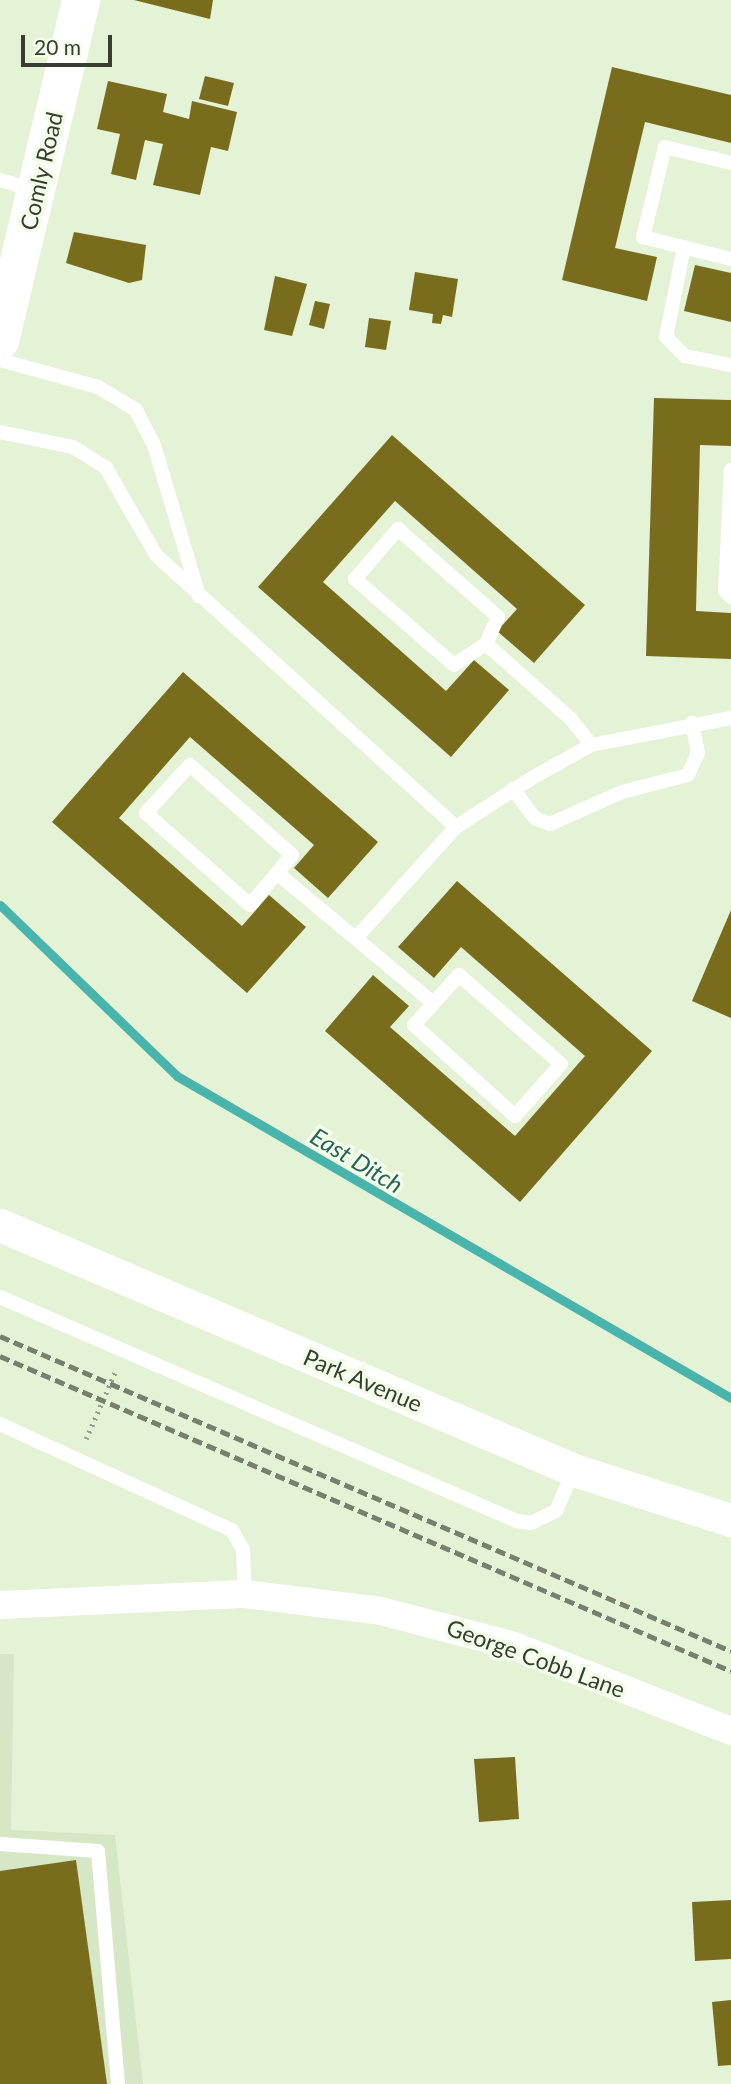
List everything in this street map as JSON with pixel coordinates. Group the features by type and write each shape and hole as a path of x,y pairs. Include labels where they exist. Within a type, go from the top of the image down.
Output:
{"main road":[{"name":"Comly Road","path":"0,341 7,279 36,190 81,0"}],"street":[{"name":"Park Avenue","path":"0,1225 574,1470 731,1520"},
{"name":"George Cobb Lane","path":"0,1605 244,1594 434,1623 514,1646 731,1731"}],"lane":[{"path":"731,163 665,147 643,237 731,259"},
{"path":"0,180 36,190"},
{"path":"684,247 666,337 685,356 731,365"},
{"path":"0,360 98,387 136,410 154,445 200,597"},
{"path":"0,432 73,447 106,468 156,555 456,827"},
{"path":"731,470 725,591 731,597"},
{"path":"398,529 498,617 486,644 454,665 355,579 398,529"},
{"path":"486,644 571,719 591,745"},
{"path":"356,937 456,827 513,789 591,745 692,723 731,718"},
{"path":"513,789 535,818 550,824 622,792 688,775 698,752 692,723"},
{"path":"190,765 292,855 277,873 250,905 146,813 190,765"},
{"path":"277,873 433,1003"},
{"path":"459,975 561,1064 515,1116 414,1025 433,1003 459,975"},
{"path":"0,1297 517,1521 531,1523 556,1511 574,1470"},
{"path":"0,1424 78,1457 232,1530 243,1550 244,1594"},
{"path":"0,1844 98,1851 118,2084"}],"path":[{"path":"78,1457 124,1349"}],"shaded area":[{"path":"0,1654 14,1654 11,1830 115,1835 143,2084 0,2084"}],"building":[{"path":"134,0 213,0 210,19"},
{"path":"612,67 731,95 731,143 645,122 615,248 657,257 647,301 562,280"},
{"path":"205,76 234,83 228,106 199,99"},
{"path":"108,81 167,94 163,112 189,119 192,101 237,112 228,151 211,147 200,195 153,185 163,144 145,140 136,180 111,174 120,134 97,129"},
{"path":"74,232 146,245 142,280 129,283 66,263"},
{"path":"695,265 731,273 731,322 684,311"},
{"path":"415,272 458,279 452,317 443,315 441,324 432,323 433,314 409,310"},
{"path":"275,276 307,284 292,336 264,330"},
{"path":"315,301 330,304 324,329 309,325"},
{"path":"369,318 391,321 386,350 365,347"},
{"path":"654,398 731,400 731,446 700,445 696,611 731,613 731,659 646,656"},
{"path":"392,435 585,605 534,663 497,631 517,609 395,501 323,582 446,691 474,660 509,690 451,757 258,587"},
{"path":"183,672 378,842 328,898 294,868 314,845 190,737 119,818 242,926 269,895 306,927 247,993 52,822"},
{"path":"457,881 652,1051 520,1202 325,1031 373,975 409,1006 390,1027 515,1136 585,1056 461,947 434,978 398,947"},
{"path":"731,910 731,1018 692,1001"},
{"path":"515,1757 519,1819 479,1822 474,1759"},
{"path":"76,1860 107,2084 0,2084 0,1871"},
{"path":"731,1900 731,1959 695,1961 692,1902"},
{"path":"731,2000 731,2065 718,2066 712,2002"}],"waterway":[{"name":"East Ditch","path":"0,905 177,1076 731,1398"}],"railway":[{"path":"0,1336 731,1651"},
{"path":"0,1356 731,1671"}]}
